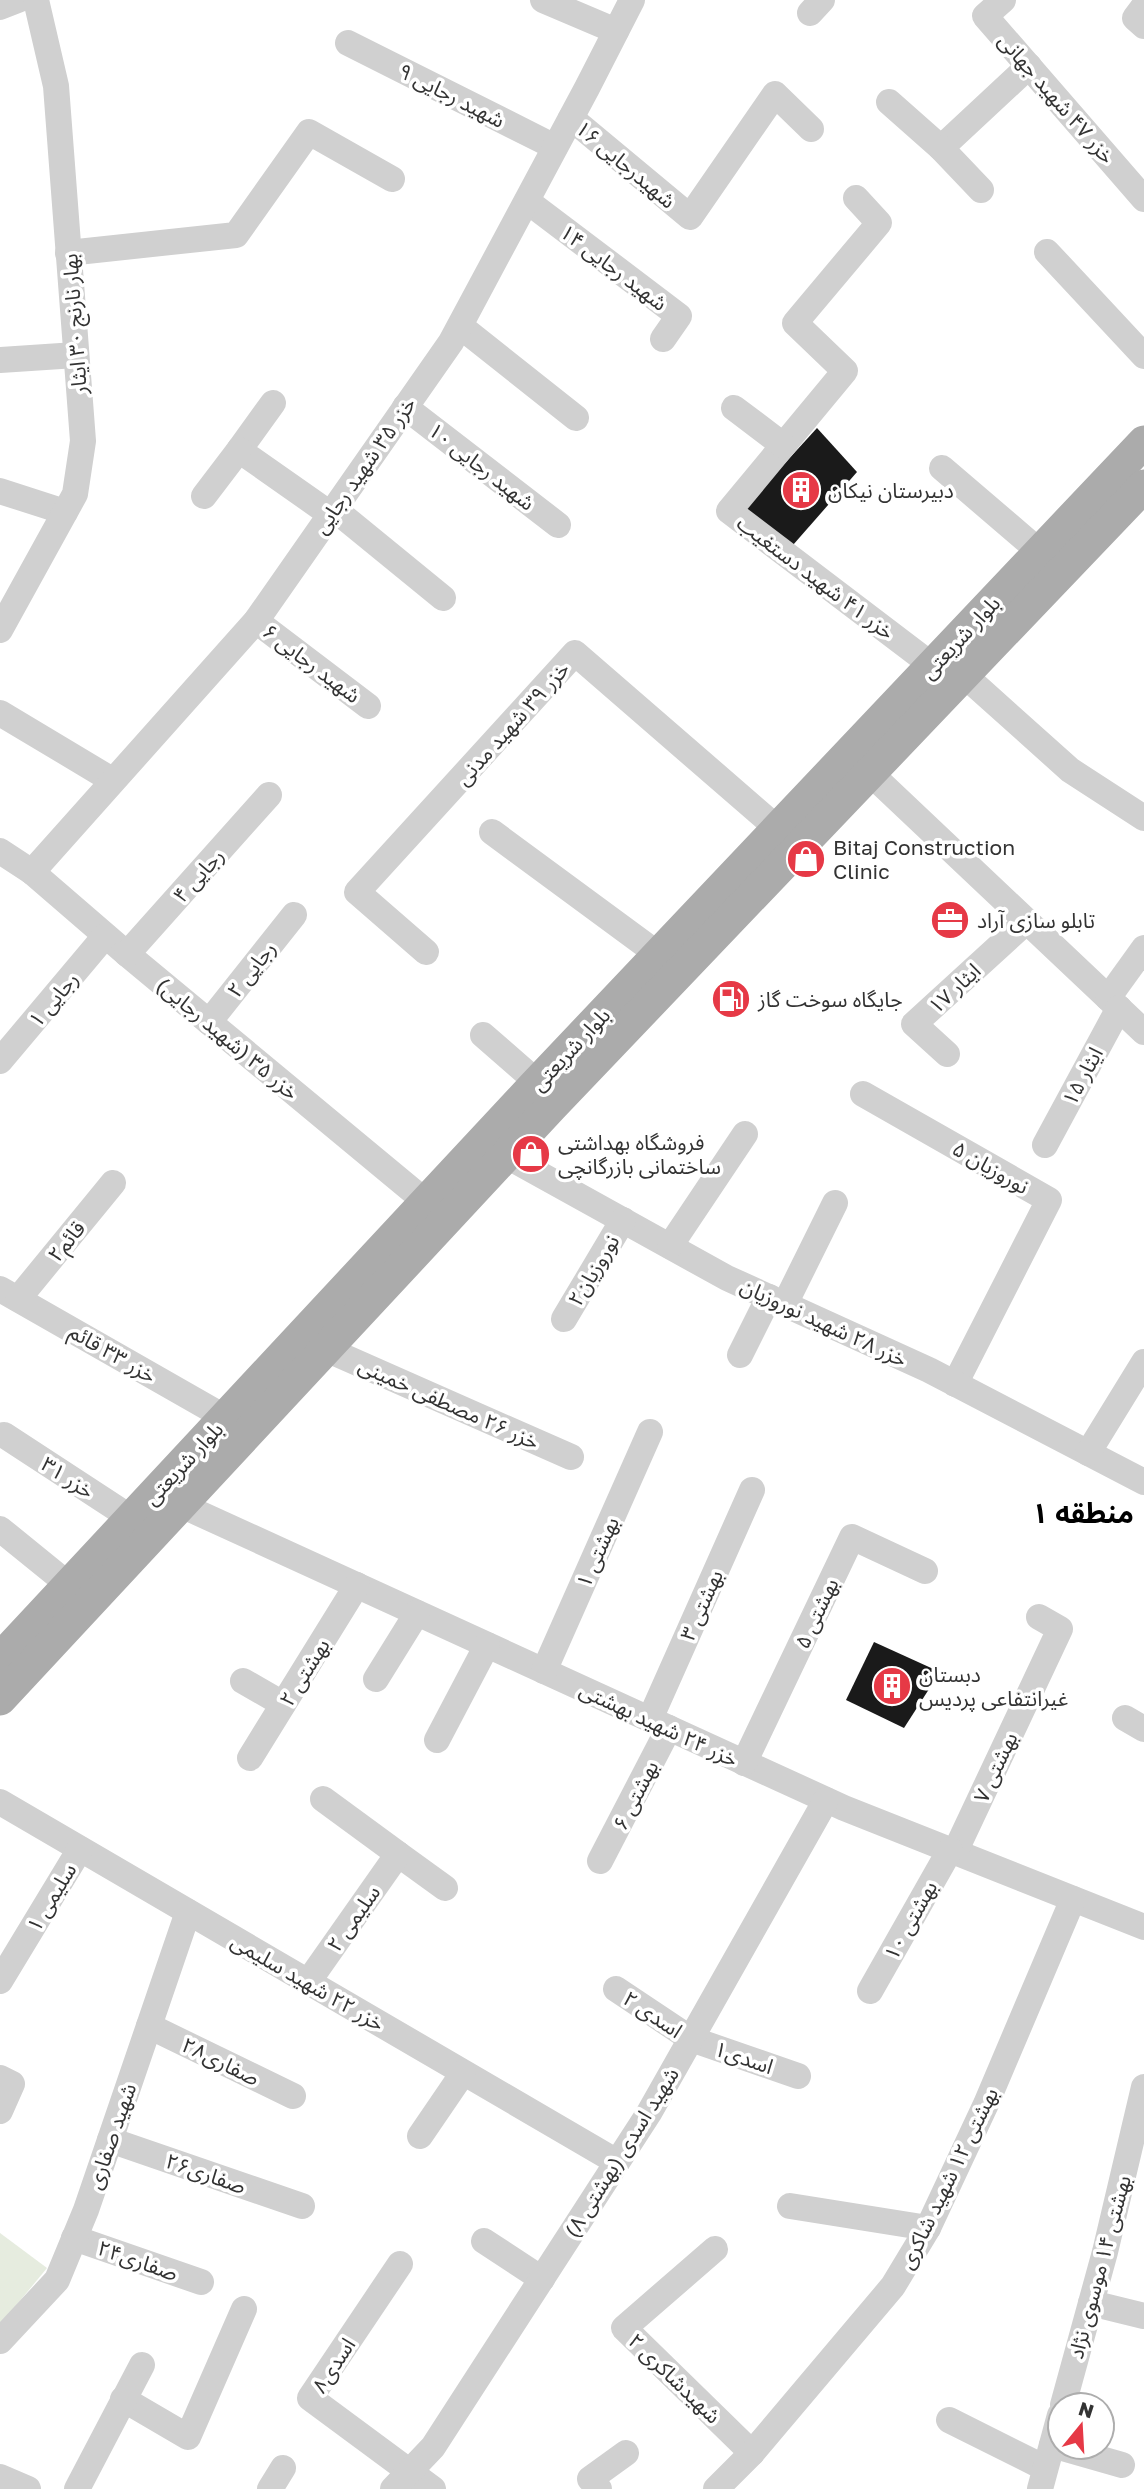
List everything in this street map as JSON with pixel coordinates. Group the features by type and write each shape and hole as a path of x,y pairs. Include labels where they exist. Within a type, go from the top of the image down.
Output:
{"main road":[{"name":"بلوار شریعتی","path":"0,1699 506,1156 964,674 1014,601 1040,552 1144,442"},
{"name":"بلوار شریعتی","path":"0,1659 426,1202 933,666 1142,493"}],"street":[{"path":"0,7 18,0"},
{"name":"بهار نارنج ۳۰ ایثار","path":"0,630 75,494 83,441 56,86 36,0"},
{"path":"543,0 625,14"},
{"name":"خزر ۴۷ شهید جهانی","path":"1003,0 985,16 1144,199"},
{"path":"1144,6 1135,18 1144,26"},
{"name":"خزر ۳۵ شهید رجایی","path":"32,872 256,621 451,342 625,14"},
{"name":"شهید رجایی ۹","path":"348,43 555,147"},
{"path":"941,148 1029,66"},
{"name":"شهیدرجایی ۱۶","path":"571,118 690,217 775,94 811,129"},
{"path":"889,102 941,148 981,190"},
{"path":"68,254 236,235 309,132 392,179"},
{"name":"خزر ۴۱ شهید دستغیب","path":"856,198 879,223 795,323 845,371 729,511 933,666"},
{"name":"شهید رجایی ۱۴","path":"527,201 679,316 663,338"},
{"path":"1047,252 1144,356"},
{"path":"460,326 576,418"},
{"path":"0,360 76,355"},
{"path":"204,496 273,403"},
{"name":"شهید رجایی ۱۰","path":"405,407 558,525"},
{"path":"734,408 783,446"},
{"path":"239,450 332,511 443,598"},
{"path":"942,468 1040,552"},
{"path":"0,491 65,512"},
{"name":"شهید رجایی ۶","path":"256,621 368,706"},
{"name":"خزر ۳۹ شهید مدنی","path":"426,952 357,892 575,653 778,829"},
{"path":"964,674 1070,770 1144,818"},
{"path":"0,713 112,780"},
{"path":"870,773 1144,1032"},
{"name":"رجایی ۴","path":"127,954 269,796"},
{"path":"492,832 659,955"},
{"name":"خزر ۳۵ (شهید رجایی)","path":"0,852 32,872 105,936 426,1202"},
{"name":"رجایی ۲","path":"209,1022 294,915"},
{"name":"ایثار ۱۷","path":"947,1054 914,1024 1027,921"},
{"name":"رجایی ۱","path":"0,1061 105,936"},
{"name":"ایثار ۱۵","path":"1045,1145 1113,1003 1144,948"},
{"path":"482,1035 538,1083"},
{"name":"نوروزیان ۵","path":"863,1094 1049,1200 955,1384"},
{"path":"670,1246 745,1134"},
{"name":"خزر ۲۸ شهید نوروزیان","path":"506,1156 727,1278 955,1384 1144,1482"},
{"name":"قائم۲","path":"9,1294 113,1183"},
{"path":"740,1355 777,1301 835,1203"},
{"name":"نوروزیان۲","path":"564,1319 623,1220"},
{"name":"خزر ۳۳ قائم","path":"9,1294 226,1418"},
{"name":"خزر ۲۶ مصطفی خمینی","path":"326,1349 571,1457"},
{"path":"1088,1452 1144,1362"},
{"name":"بهشتی ۱","path":"544,1671 650,1432"},
{"name":"خزر ۳۱","path":"4,1435 131,1518"},
{"name":"بهشتی ۳","path":"660,1724 752,1490"},
{"name":"خزر ۲۴ شهید بهشتی","path":"181,1505 826,1800 1144,1927"},
{"path":"0,1529 69,1585"},
{"name":"بهشتی ۵","path":"744,1763 852,1537 925,1571"},
{"name":"بهشتی ۲","path":"250,1758 357,1586"},
{"path":"376,1679 417,1613"},
{"name":"بهشتی ۷","path":"952,1851 1060,1629 1039,1617"},
{"path":"437,1740 487,1645"},
{"path":"243,1681 284,1704"},
{"name":"بهشتی ۶","path":"600,1861 660,1724"},
{"path":"323,1799 444,1888"},
{"name":"شهید اسدی (بهشتی ۸)","path":"402,2480 433,2447 649,2113 826,1800"},
{"name":"خزر ۲۲ شهید سلیمی","path":"0,1802 617,2162"},
{"name":"سلیمی ۱","path":"0,1981 80,1849"},
{"name":"بهشتی ۱۰","path":"870,1991 952,1851"},
{"name":"سلیمی ۲","path":"308,1982 398,1854"},
{"name":"بهشتی ۱۲ شهید شاکری","path":"716,2489 752,2453 893,2286 928,2228 986,2104 1073,1899"},
{"name":"شهید صفاری","path":"0,2341 57,2280 110,2140 188,1912"},
{"name":"اسدی ۲","path":"616,1989 691,2039"},
{"name":"صفاری۲۸","path":"149,2026 293,2096"},
{"name":"اسدی۱","path":"691,2039 798,2076"},
{"path":"420,2136 463,2073"},
{"path":"0,2078 12,2084 0,2111"},
{"name":"بهشتی ۱۴ موسوی نژاد","path":"1067,2391 1091,2303 1135,2170 1144,2087"},
{"name":"صفاری۲۶","path":"110,2140 302,2206"},
{"path":"790,2206 928,2228"},
{"name":"صفاری۲۴","path":"74,2238 201,2282"},
{"path":"484,2241 542,2279"},
{"name":"شهیدشاکری ۲","path":"715,2249 624,2328 752,2453"},
{"name":"اسدی۸","path":"400,2264 310,2398 402,2480"},
{"path":"1091,2303 1144,2316"},
{"path":"123,2399 188,2437 244,2309"},
{"path":"77,2489 142,2365"},
{"path":"949,2420 1046,2467 1122,2465"},
{"path":"599,2489 590,2479 626,2453"},
{"path":"0,2477 28,2489"},
{"path":"402,2480 433,2489"}],"shaded area":[{"path":"0,2233 47,2268 0,2325"}],"building":[{"name":"دبیرستان نیکان","path":"817,428 857,472 793,545 744,508"},
{"name":"دبستان غیرانتفاعی پردیس","path":"874,1642 940,1672 904,1728 846,1700"}],"place":[{"name":"دبیرستان نیکان","path":"801,490"},
{"name":"Bitaj Construction Clinic","path":"806,859"},
{"name":"تابلو سازی آراد","path":"950,920"},
{"name":"جایگاه سوخت گاز","path":"731,999"},
{"name":"فروشگاه بهداشتی ساختمانی بازرگانچی","path":"531,1154"},
{"name":"دبستان غیرانتفاعی پردیس","path":"892,1686"}],"district":[{"name":"منطقه ۱","path":"1083,1512"}]}
